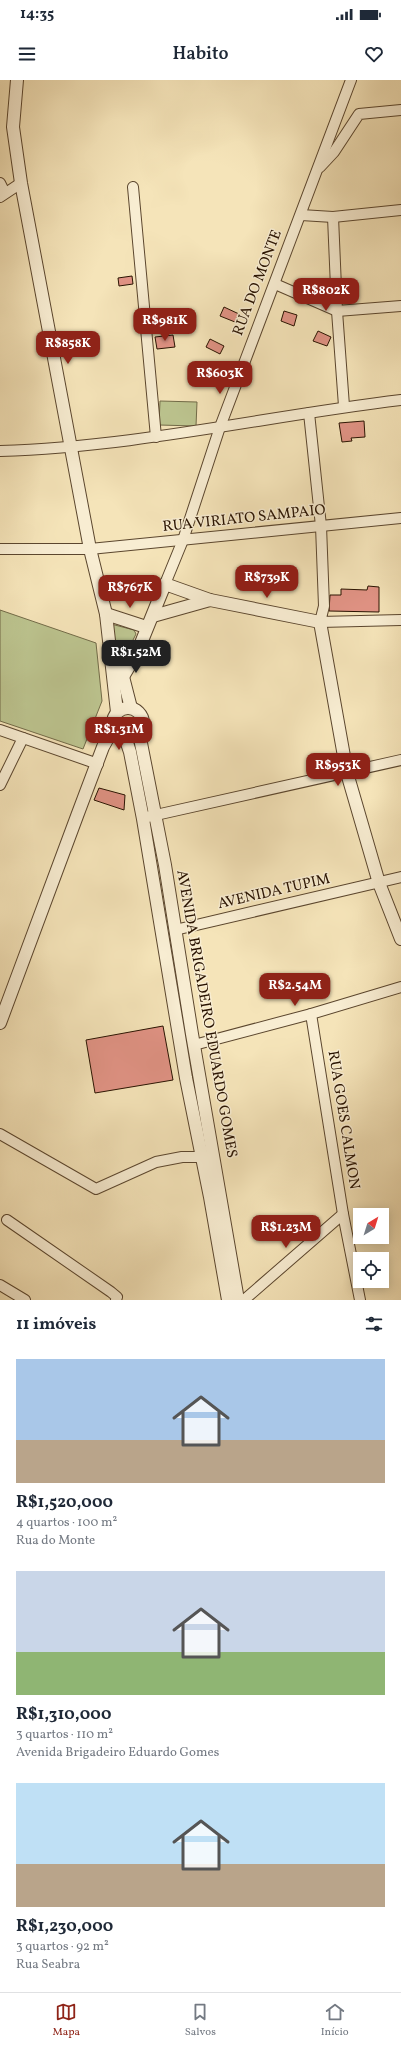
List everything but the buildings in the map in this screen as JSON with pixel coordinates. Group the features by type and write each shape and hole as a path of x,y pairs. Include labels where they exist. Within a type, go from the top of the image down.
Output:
{"street":[{"path":"17,80 13,127 21,183 90,549 106,614 112,650 117,712 113,722 120,733 132,737 140,733 143,718 136,710 126,708 117,712"},
{"name":"RUA DO MONTE","path":"124,675 137,653 146,627 153,616 183,540 220,427 351,80"},
{"path":"317,170 334,152 359,114 401,110"},
{"path":"0,183 2,195 21,183"},
{"path":"133,187 156,437"},
{"path":"301,215 333,217 401,210"},
{"path":"333,217 337,311 344,406"},
{"path":"275,284 337,311 401,306"},
{"path":"0,451 71,446 156,437 309,413 344,406 401,400"},
{"path":"309,413 321,526 324,606 320,622 347,773 379,883 401,939"},
{"name":"RUA VIRIATO SAMPAIO","path":"0,549 90,549 401,518"},
{"path":"165,584 210,600 320,622 401,620"},
{"path":"153,616 210,600"},
{"path":"106,614 146,627"},
{"path":"112,650 124,675 132,708"},
{"path":"0,730 98,764"},
{"path":"0,1023 104,747 120,733"},
{"name":"AVENIDA BRIGADEIRO EDUARDO GOMES","path":"120,733 136,779 179,1036 208,1157 224,1242 238,1300"},
{"name":"AVENIDA BRIGADEIRO EDUARDO GOMES","path":"140,733 165,865 193,1040 208,1157"},
{"path":"0,785 23,738"},
{"path":"143,819 155,815 401,760"},
{"path":"136,779 148,776"},
{"path":"150,868 165,865"},
{"name":"AVENIDA TUPIM","path":"175,930 401,877"},
{"path":"179,1036 193,1040 311,1014 401,987"},
{"name":"RUA GOES CALMON","path":"311,1014 343,1214 360,1300"},
{"path":"0,1134 96,1189 156,1162 182,1157 208,1157"},
{"path":"244,1300 343,1214"},
{"path":"7,1220 111,1292 117,1297 116,1300"},
{"name":"AVENIDA BRIGADEIRO EDUARDO GOMES","path":"224,1242 228,1300"},
{"path":"0,1285 24,1300"}],"green space":[{"path":"160,401 197,402 196,426 159,425"},
{"path":"0,610 96,643 102,701 83,749 0,721"},
{"path":"111,624 134,630 136,634 122,662 119,662 108,627"}]}
